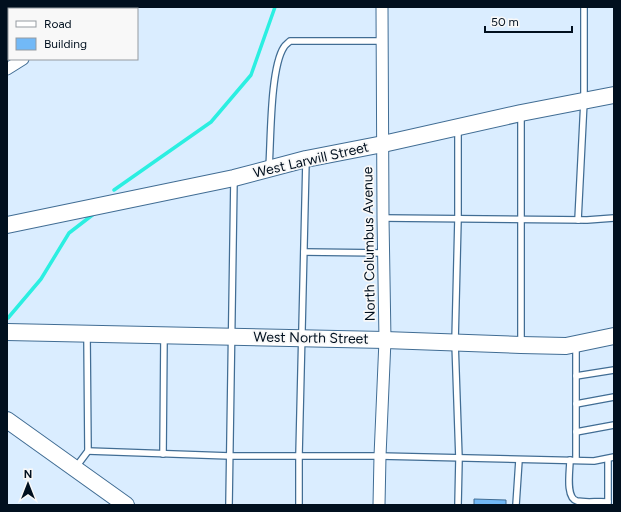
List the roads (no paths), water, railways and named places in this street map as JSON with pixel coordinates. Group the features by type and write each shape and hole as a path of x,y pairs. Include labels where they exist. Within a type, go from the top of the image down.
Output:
{"street":[{"name":"North Columbus Avenue","path":"379,505 386,340 383,218 382,7"},
{"path":"7,69 21,60"},
{"name":"West Larwill Street","path":"7,226 234,178 306,159 383,144 458,126 614,95"},
{"name":"West North Street","path":"7,332 386,340 566,346 614,336"},
{"path":"7,420 126,505"}],"lane":[{"path":"578,220 584,101 584,7"},
{"path":"269,169 273,93 277,64 284,47 290,41 382,41"},
{"path":"521,113 521,345"},
{"path":"458,126 456,342 459,459 458,505"},
{"path":"299,505 306,159"},
{"path":"229,505 234,178"},
{"path":"383,218 578,220 614,218"},
{"path":"304,252 384,253"},
{"path":"75,468 88,451 87,334"},
{"path":"163,454 164,335"},
{"path":"88,451 230,456 380,456 519,460 573,460 594,461 611,458 608,503 575,501 571,497 569,491 573,460 576,432 576,344"},
{"path":"576,376 614,370"},
{"path":"576,404 614,397"},
{"path":"576,432 614,425"},
{"path":"516,505 519,460"}],"waterway":[{"path":"114,190 211,122 251,75 275,7"},
{"path":"8,318 41,279 69,233 95,213"}]}
